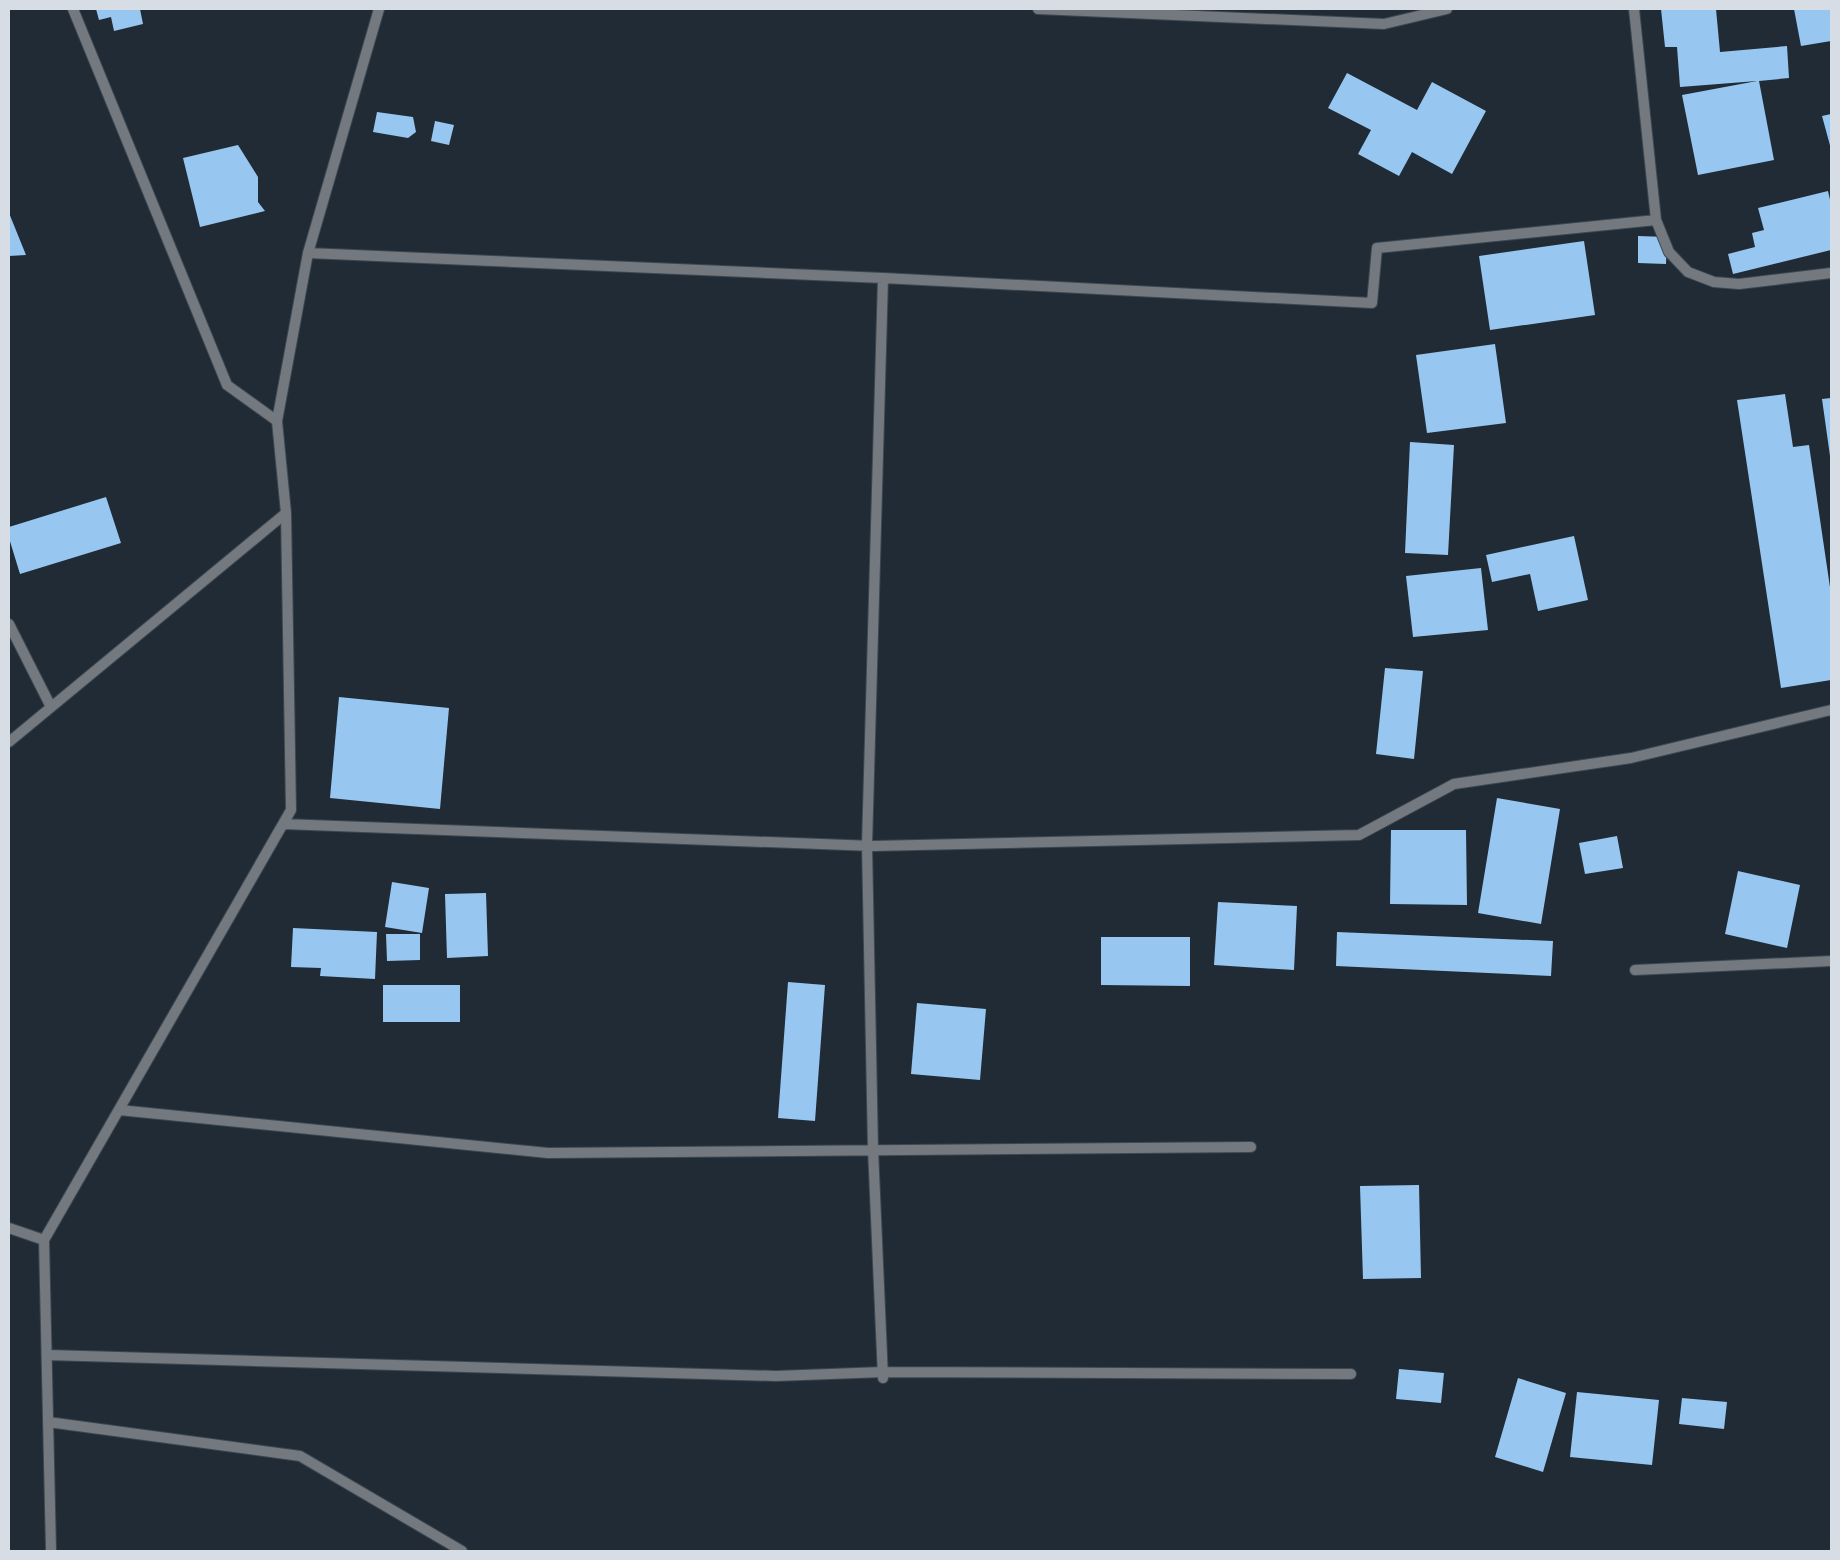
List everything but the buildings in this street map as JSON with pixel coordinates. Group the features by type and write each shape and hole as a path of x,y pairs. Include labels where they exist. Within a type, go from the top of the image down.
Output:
{"street":[{"path":"72,9 227,385 277,421"},
{"path":"51,1551 44,1240 291,810 286,513 277,421 308,253 379,9"},
{"path":"1038,9 1384,24 1447,9"},
{"path":"1634,9 1656,220 1669,252 1688,272 1714,282 1738,284 1831,273"},
{"path":"308,253 883,278 1372,303 1376,248 1656,220"},
{"path":"883,278 867,845 873,1149 883,1376"},
{"path":"9,742 286,513"},
{"path":"9,624 51,707"},
{"path":"283,824 867,845 1359,835 1454,784 1631,758 1831,710"},
{"path":"1635,970 1831,961"},
{"path":"119,1110 548,1152 1251,1147"},
{"path":"9,1228 44,1240"},
{"path":"47,1355 776,1376 1351,1374"},
{"path":"48,1422 300,1456 462,1551"}]}
